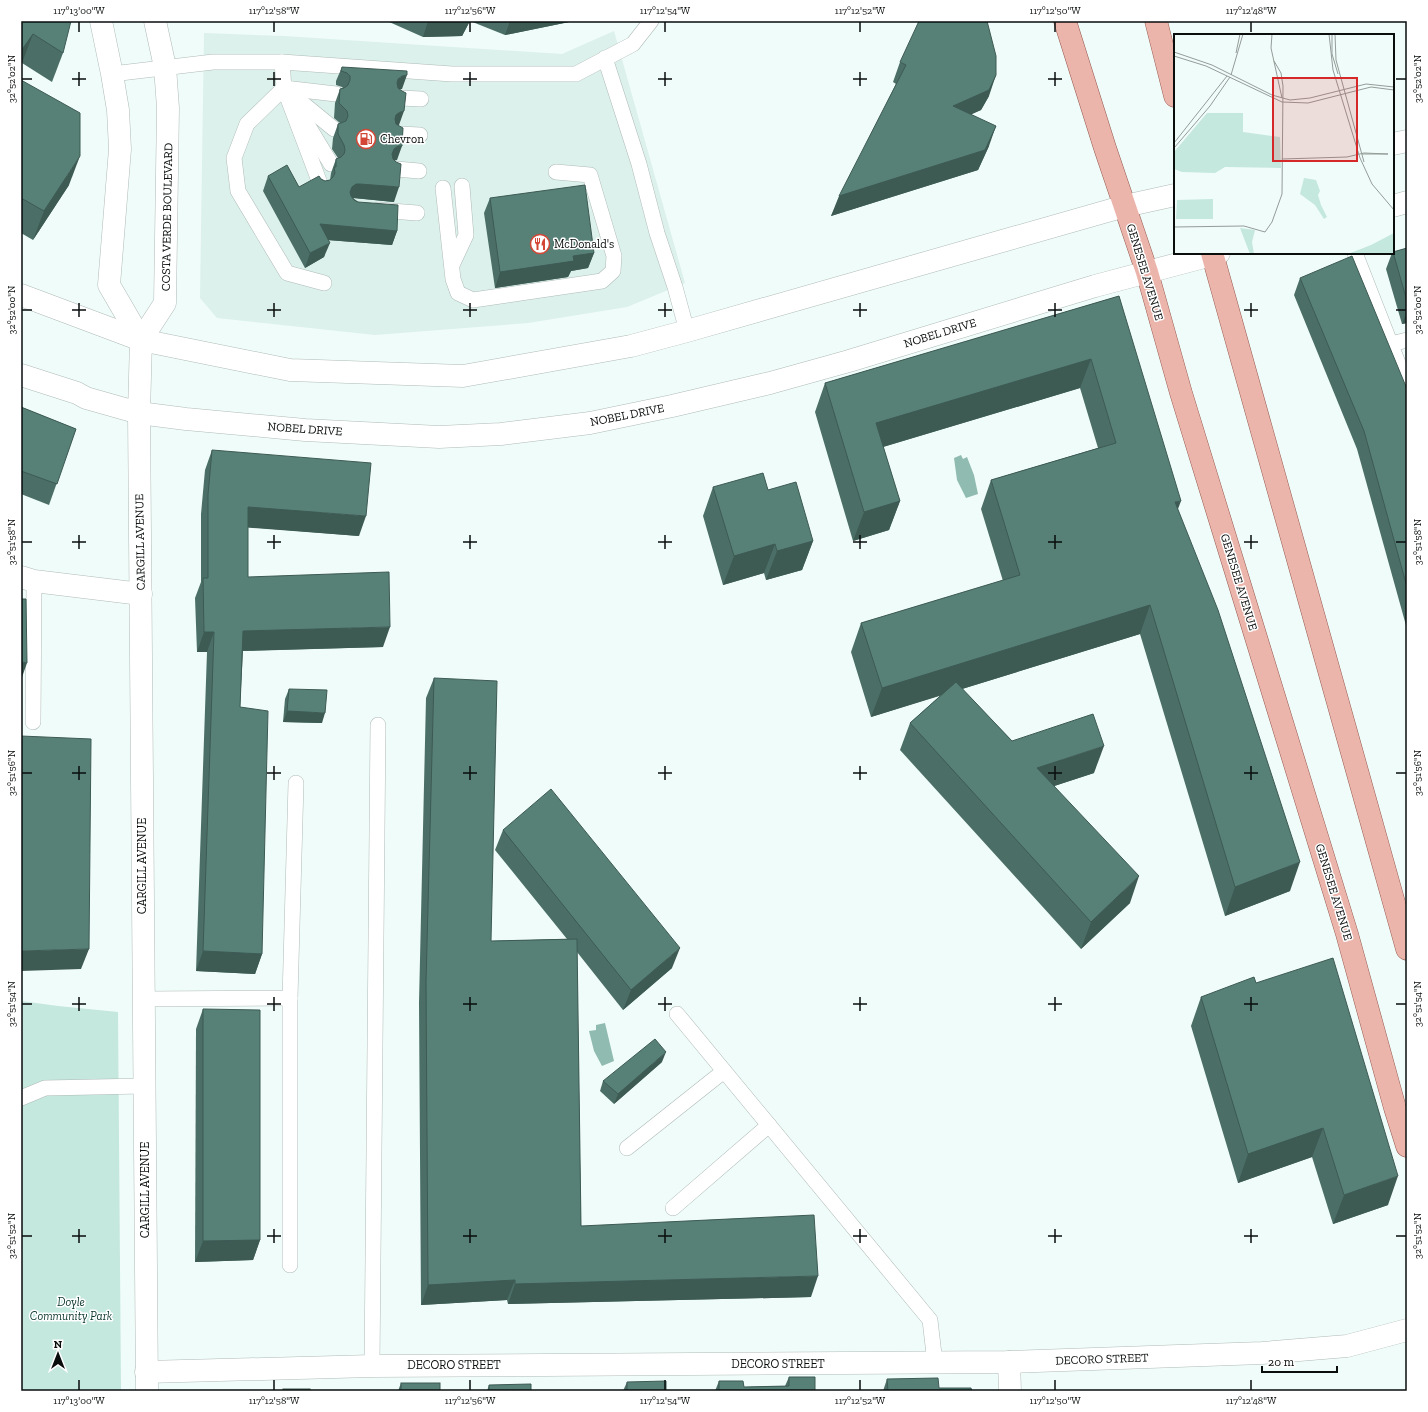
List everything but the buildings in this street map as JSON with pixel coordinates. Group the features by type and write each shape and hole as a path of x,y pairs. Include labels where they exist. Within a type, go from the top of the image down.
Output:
{"main road":[{"name":"GENESEE AVENUE","path":"1065,21 1105,148 1147,272 1180,393 1348,934 1395,1108 1407,1146"},
{"path":"1156,21 1174,92"},
{"path":"1215,254 1407,949"}],"street":[{"path":"101,21 118,110 120,149 109,285 141,340"},
{"name":"COSTA VERDE BOULEVARD","path":"141,340 165,303 168,108 164,67 155,21"},
{"path":"1394,144 1407,141"},
{"path":"21,296 141,340 290,370 462,376 631,346 1125,206 1174,195"},
{"path":"1394,206 1407,202"},
{"name":"NOBEL DRIVE","path":"21,374 77,393 86,398 139,413 186,419 305,430 439,437 501,434 590,423 770,383 857,359 1095,286 1215,254"},
{"name":"CARGILL AVENUE","path":"141,340 139,413 146,1382"},
{"path":"28,579 141,594"},
{"name":"DECORO STREET","path":"146,1382 372,1366 1009,1362 1262,1353 1347,1346 1407,1330"},
{"path":"1009,1362 1010,1391"}],"lane":[{"path":"112,74 213,62 282,62 452,74 576,74 633,44 651,21"},
{"path":"605,58 639,164 657,233 675,287 687,331"},
{"path":"282,62 284,88 321,186"},
{"path":"284,88 336,94"},
{"path":"284,88 334,129"},
{"path":"284,88 331,164"},
{"path":"284,88 247,124 234,158 238,192 287,273 324,283"},
{"path":"401,98 421,99"},
{"path":"399,134 420,135"},
{"path":"396,169 419,171"},
{"path":"443,188 453,279 458,294 473,300 602,281 613,271 614,256 590,175 556,172"},
{"path":"452,265 466,235 462,186"},
{"path":"362,208 417,213"},
{"path":"1355,254 1407,386"},
{"path":"1391,344 1407,340"},
{"path":"28,579 33,722"},
{"path":"372,1366 378,725"},
{"path":"290,1265 290,998 296,783"},
{"path":"143,999 290,998"},
{"path":"677,1014 930,1320 935,1363"},
{"path":"627,1148 724,1071"},
{"path":"21,1098 45,1088 144,1086"},
{"path":"673,1208 769,1125"}],"shaded area":[{"path":"614,31 685,283 627,307 528,323 375,335 217,318 200,298 204,33 284,36 562,54"},
{"path":"961,455 963,459 967,457 974,475 978,494 966,498 957,480 954,458"},
{"path":"605,1023 614,1061 602,1066 594,1051 589,1031 596,1030 596,1025"}],"green space":[{"name":"Doyle Community Park","path":"21,1001 118,1012 121,1391 21,1391"}],"place":[{"name":"Chevron","path":"366,139"},
{"name":"McDonald's","path":"540,244"}]}
